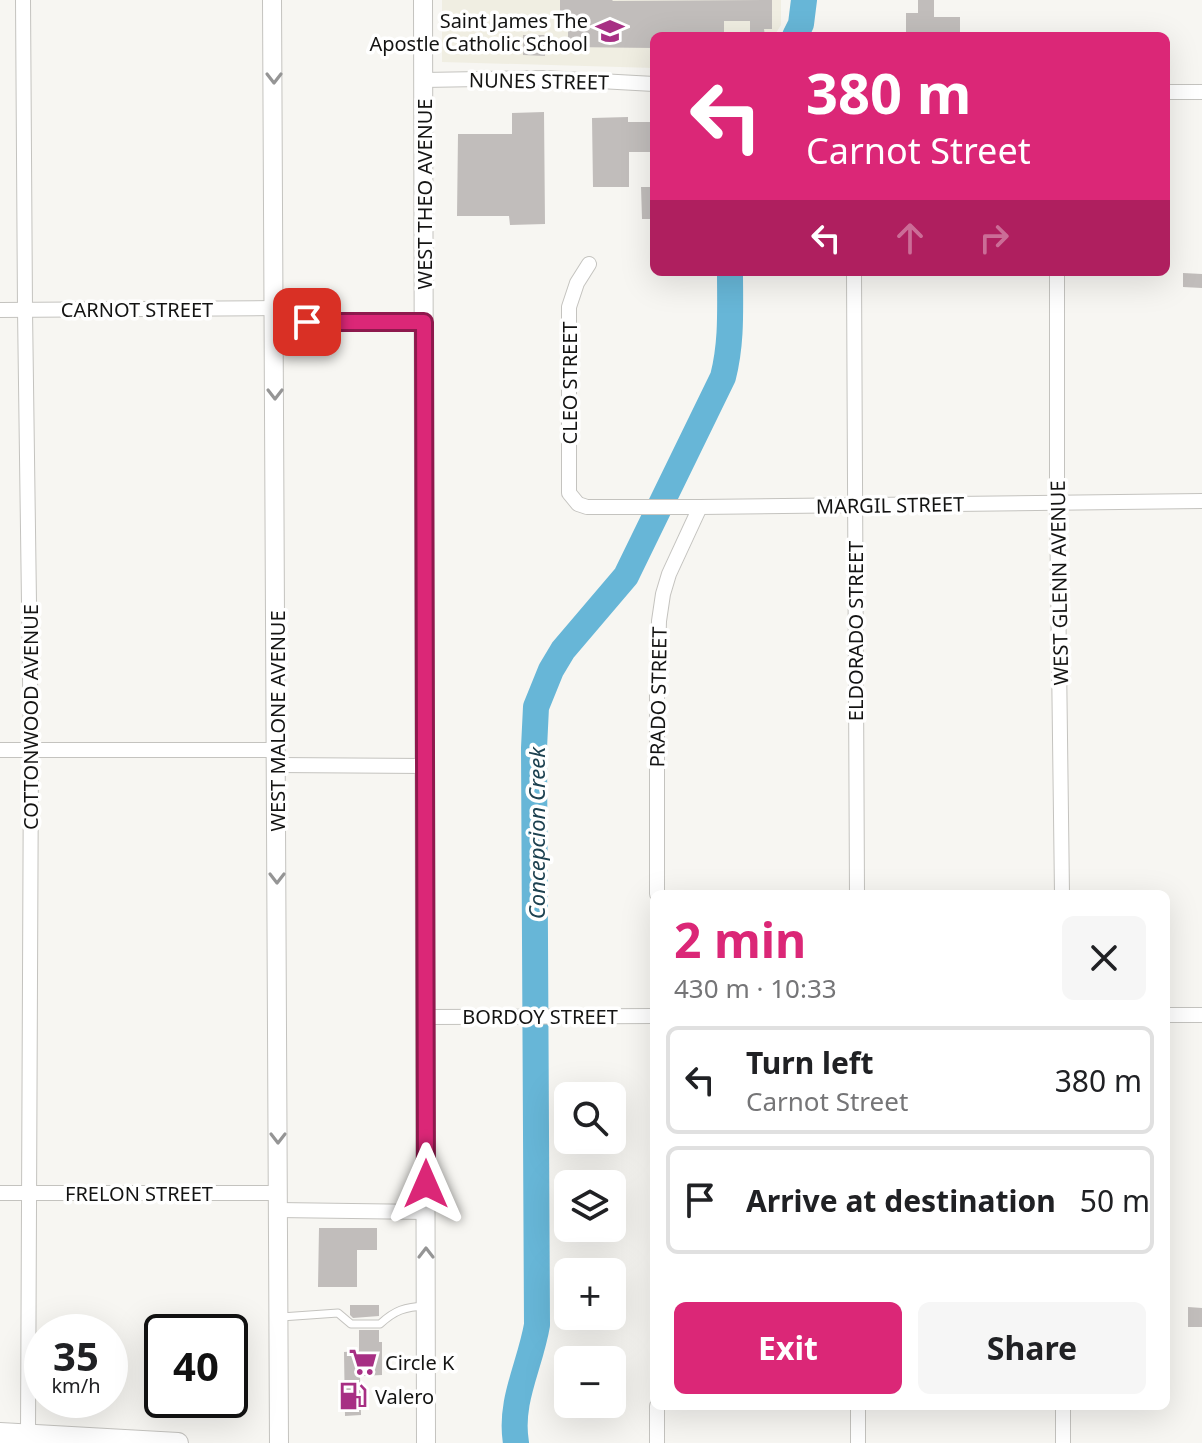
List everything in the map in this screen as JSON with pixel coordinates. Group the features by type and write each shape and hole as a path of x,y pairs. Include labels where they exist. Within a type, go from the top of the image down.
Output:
{"main road":[{"path":"0,1433 178,1443"}],"street":[{"name":"COTTONWOOD AVENUE","path":"23,0 31,750 28,1434"},
{"name":"WEST MALONE AVENUE","path":"272,0 279,1443"},
{"name":"WEST THEO AVENUE","path":"423,0 426,1443"},
{"name":"NUNES STREET","path":"423,80 545,78 650,84"},
{"path":"1170,92 1202,92"},
{"name":"CLEO STREET","path":"578,504 569,493 569,307 577,283 589,264"},
{"name":"ELDORADO STREET","path":"854,276 857,890"},
{"name":"WEST GLENN AVENUE","path":"1057,276 1062,890"},
{"name":"CARNOT STREET","path":"0,310 275,315 424,322"},
{"name":"MARGIL STREET","path":"578,504 587,507 700,507 1202,501"},
{"name":"PRADO STREET","path":"657,890 659,621 669,574 700,507"},
{"path":"0,750 277,757 425,766"},
{"path":"1170,1015 1202,1015"},
{"name":"BORDOY STREET","path":"425,1017 650,1016"},
{"name":"FRELON STREET","path":"0,1193 278,1202 426,1212"},
{"path":"657,1410 657,1443"},
{"path":"858,1410 858,1443"},
{"path":"1063,1410 1063,1443"}],"lane":[{"path":"278,1317 338,1313 351,1324 380,1324 393,1312 411,1306 426,1306"}],"shaded area":[{"name":"Saint James The Apostle Catholic School","path":"442,0 781,0 781,25 777,32 650,32 650,68 442,62"}],"building":[{"path":"560,0 772,0 772,29 764,29 764,32 750,32 750,21 724,21 724,32 650,32 650,48 568,47 568,28 560,28"},
{"path":"918,0 934,0 934,17 960,17 960,32 906,32 906,13 918,13"},
{"path":"523,35 545,35 545,56 523,55"},
{"path":"544,112 545,224 510,225 509,216 457,216 458,134 512,134 512,113"},
{"path":"628,117 628,122 650,122 650,152 629,152 629,187 593,187 592,118"},
{"path":"641,187 650,187 650,219 642,219"},
{"path":"1183,273 1202,274 1202,288 1183,287"},
{"path":"319,1228 377,1228 377,1250 357,1250 357,1287 318,1287"},
{"path":"350,1305 379,1305 379,1316 353,1318"},
{"path":"1188,1307 1202,1308 1202,1327 1188,1327"},
{"path":"359,1330 379,1330 382,1375 360,1376 361,1415 345,1416 344,1352 359,1351"}],"waterway":[{"name":"Concepcion Creek","path":"797,32 804,0"},
{"name":"Concepcion Creek","path":"516,1443 515,1413 537,1325 536,707 563,650 626,576 723,377 729,338 730,276"}],"place":[{"name":"Saint James The Apostle Catholic School","path":"610,31"},
{"name":"Circle K","path":"363,1362"},
{"name":"Valero","path":"353,1396"}],"route":[{"path":"307,322 424,322 426,1184"}]}
